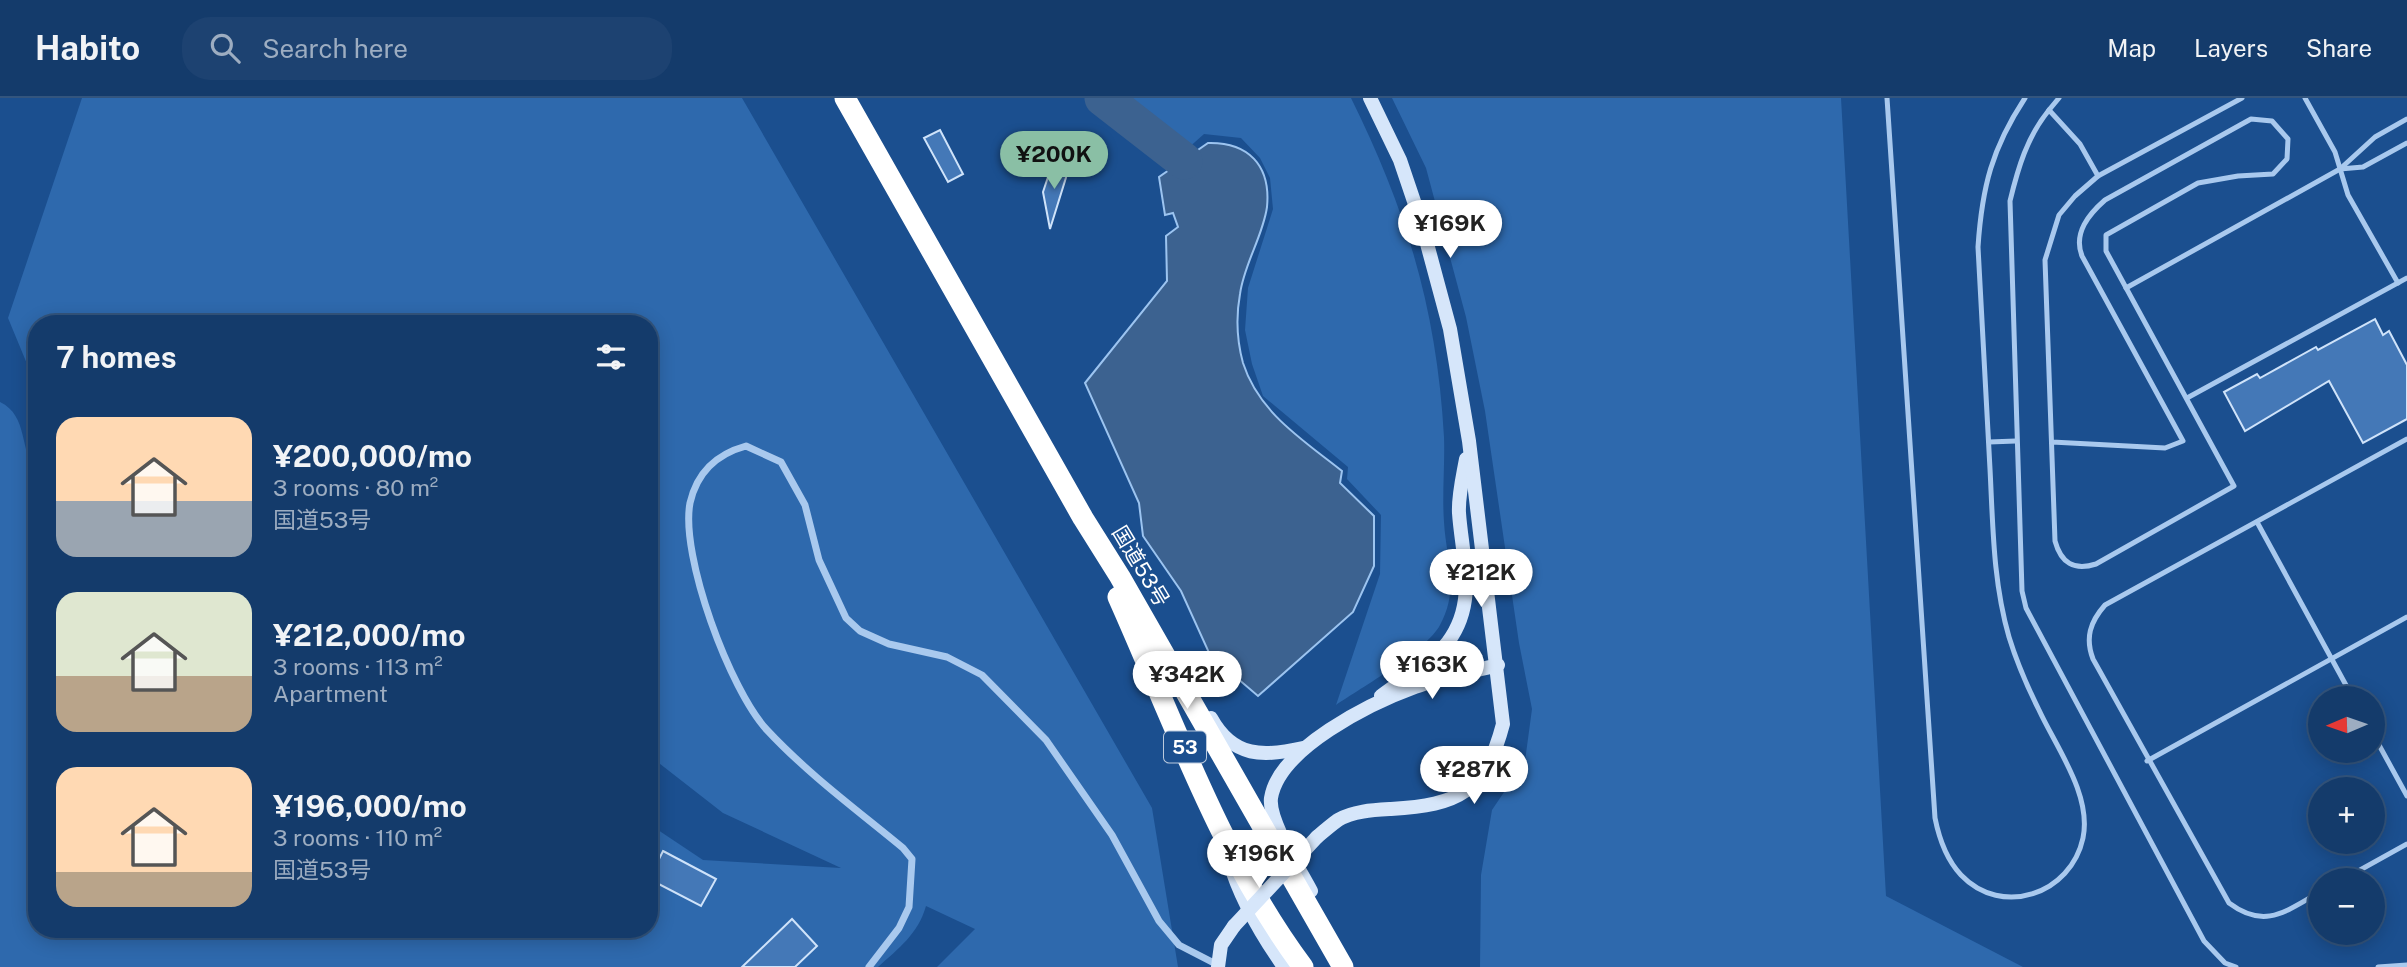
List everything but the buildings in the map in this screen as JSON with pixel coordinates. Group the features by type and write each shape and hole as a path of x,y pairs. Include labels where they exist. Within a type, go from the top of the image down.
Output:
{"highway":[{"name":"国道53号","path":"845,98 1083,519 1120,577 1343,967"},
{"name":"国道53号","path":"1083,519 1218,821 1274,928 1303,967"}],"street":[{"path":"869,967 899,928 909,907 912,859 904,848 831,789 765,729 735,682 692,557 690,503 701,476 714,459 746,446 781,462 805,505 819,560 846,618 860,631 889,644 947,657 982,675 1046,740 1112,835 1159,921 1180,946 1218,966 1221,946 1234,926 1317,837 1339,819 1384,809 1427,807 1460,796 1474,783 1495,753 1503,724 1499,665 1469,441 1450,329 1422,225 1400,160 1370,98"},
{"path":"1354,967 1280,832 1270,800 1278,776 1303,748 1358,714 1428,662 1448,642 1463,612 1468,582 1458,510 1469,441"},
{"path":"1120,577 1172,648 1217,728 1236,746 1259,755 1303,748"},
{"path":"1358,714 1415,687 1499,665"},
{"path":"1218,821 1236,885 1268,944 1284,967"}],"lane":[{"path":"1886,98 1935,818 1939,836 1960,874 1974,887 1994,895 2014,898 2034,895 2051,887 2066,874 2079,854 2084,835 2083,812 2066,762 2021,673 1997,587 1979,247 1980,213 1993,155 2004,130 2025,98"},
{"path":"2059,98 2035,127 2018,169 2010,201 2022,591 2033,625 2204,941 2225,963 2236,967"},
{"path":"2052,442 2165,448 2183,441 2082,256 2079,238 2092,212 2105,200 2251,119 2266,119 2278,125 2286,134 2289,146 2287,159 2279,170 2267,175 2238,176 2197,183 2106,235 2106,251 2234,486 2087,567 2066,563 2059,554 2055,541 2045,260 2059,215 2075,196 2098,176 2242,98"},
{"path":"2305,98 2335,152 2348,195 2398,283"},
{"path":"2049,110 2080,144 2098,176"},
{"path":"2126,288 2340,169 2375,137 2407,119"},
{"path":"2340,169 2363,166 2407,143"},
{"path":"2187,398 2407,278"},
{"path":"2308,898 2267,918 2253,916 2229,903 2147,761 2093,659 2088,646 2092,624 2105,605 2407,439"},
{"path":"1989,442 2016,441"},
{"path":"2257,522 2347,686"},
{"path":"2147,761 2407,617"},
{"path":"2385,756 2407,796"},
{"path":"2364,868 2407,844"},
{"path":"2378,967 2407,965"}],"shaded area":[{"path":"82,98 742,98 1152,808 1178,967 937,967 975,929 926,906 913,933 878,967 0,967 0,402 9,408 20,425 28,455 28,938 658,938 658,830 703,860 841,868 723,813 658,762 658,315 28,315 28,366 8,318"},
{"path":"1119,98 1351,98 1371,140 1403,222 1426,304 1440,391 1444,437 1443,511 1451,586 1446,611 1433,635 1392,668 1336,705 1380,574 1381,515 1347,479 1348,467 1263,396 1252,364 1245,330 1248,288 1273,209 1270,178 1260,158 1241,138 1204,134 1186,150"},
{"path":"1392,98 1841,98 1886,896 2023,967 1480,967 1481,875 1492,810 1525,761 1532,709 1519,643 1485,411 1466,317 1426,168"},
{"path":"1208,143 1235,147 1245,152 1261,168 1265,179 1265,218 1245,272 1238,311 1239,346 1250,381 1271,411 1284,424 1342,471 1340,483 1374,516 1374,566 1353,612 1258,696 1210,655 1181,591 1143,536 1139,503 1085,383 1167,281 1166,236 1178,227 1173,213 1165,215 1159,177"}],"waterway":[{"path":"1103,98 1184,161"}]}
